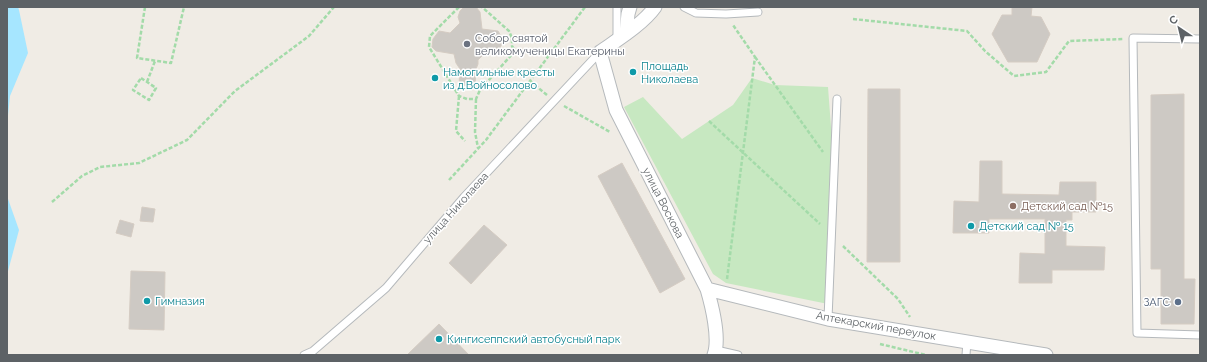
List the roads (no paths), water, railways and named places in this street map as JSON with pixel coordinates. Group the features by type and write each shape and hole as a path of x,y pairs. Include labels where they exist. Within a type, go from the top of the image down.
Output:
{"street":[{"path":"621,38 630,7"},
{"path":"600,52 621,38 645,18 655,7"},
{"name":"улица Воскова","path":"600,52 616,110 707,289 715,320 715,352"},
{"name":"Аптекарский переулок","path":"707,289 828,319 1046,355"}],"lane":[{"path":"617,7 621,38"},
{"path":"684,7 696,13 726,14 758,12"},
{"path":"1200,39 1133,38 1136,333 1200,335"},
{"name":"улица Николаева","path":"304,355 313,351 386,288 464,197 600,52"},
{"path":"828,319 837,99"},
{"path":"966,355 967,342"},
{"path":"715,352 738,355"}],"water":[{"path":"7,7 18,7 28,53 10,96 7,125"},
{"path":"7,196 19,230 7,275"}],"place":[{"name":"Собор святой великомученицы Екатерины","path":"467,44"},
{"name":"Площадь Николаева","path":"633,72"},
{"name":"Намогильные кресты из д.Войносолово","path":"435,78"},
{"name":"Детский сад №15","path":"1013,206"},
{"name":"Детский сад № 15","path":"971,226"},
{"name":"Гимназия","path":"147,301"},
{"name":"ЗАГС","path":"1178,302"},
{"name":"Кингисеппский автобусный парк","path":"439,339"}]}
